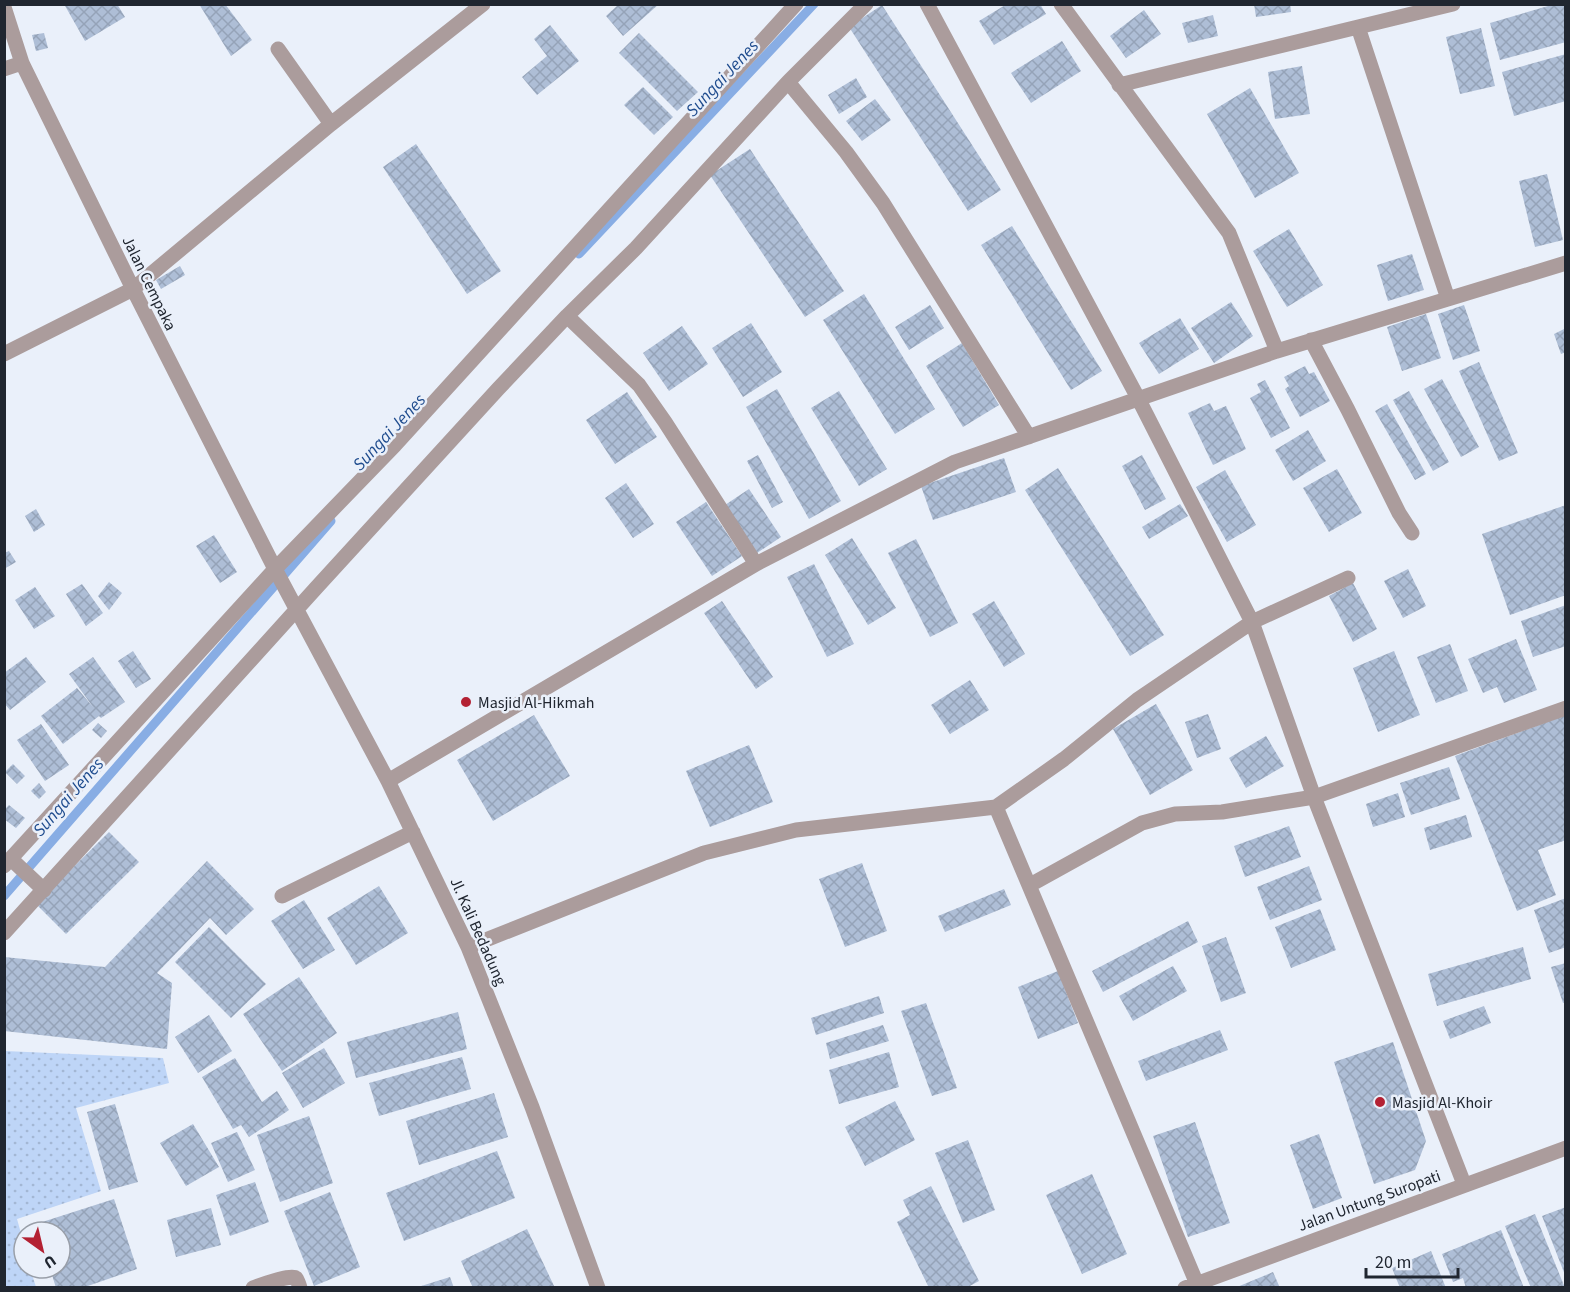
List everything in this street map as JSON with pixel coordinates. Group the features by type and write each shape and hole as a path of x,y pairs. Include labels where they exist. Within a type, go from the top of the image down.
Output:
{"street":[{"path":"4,354 133,289 331,124 483,4"},
{"path":"42,888 10,863 278,574 796,4"},
{"path":"4,933 295,607 567,316 636,248 788,82 866,4"},
{"path":"927,4 1138,398 1252,622 1314,797 1464,1184"},
{"path":"1061,4 1229,233 1277,351"},
{"path":"1119,85 1453,4"},
{"name":"Jalan Cempaka","path":"6,6 22,63 133,289 295,607"},
{"path":"1358,27 1448,299"},
{"path":"278,49 331,124"},
{"path":"4,69 22,63"},
{"path":"788,82 846,152 883,203 1029,437"},
{"path":"388,781 756,564 955,462 1277,351 1566,263"},
{"path":"567,316 639,385 756,564"},
{"path":"1311,340 1412,533"},
{"path":"468,947 704,853 796,830 996,807 1064,759 1137,700 1252,622 1348,578"},
{"name":"Jl. Kali Bedadung","path":"295,607 388,781 468,947 532,1107 598,1287"},
{"path":"1030,885 1142,823 1159,817 1222,812 1314,797 1566,708"},
{"path":"996,807 1030,885 1191,1286"},
{"path":"282,896 413,832"},
{"name":"Jalan Untung Suropati","path":"1191,1286 1219,1282 1464,1184 1566,1148"},
{"path":"253,1287 284,1278 294,1278 300,1287"}],"shaded area":[{"path":"5,1051 163,1058 169,1083 76,1108 101,1191 12,1220 12,1280 34,1280 36,1287 5,1287"}],"building":[{"path":"64,4 117,4 125,17 85,41"},
{"path":"199,4 225,4 252,40 231,56"},
{"path":"619,4 659,4 623,36 606,16"},
{"path":"1007,4 1040,4 1046,14 994,45 979,21"},
{"path":"1254,4 1290,4 1291,12 1256,17"},
{"path":"1555,4 1566,4 1566,42 1500,60 1490,23"},
{"path":"882,5 1001,190 968,211 849,27"},
{"path":"1144,10 1161,34 1126,58 1110,36"},
{"path":"1213,15 1218,36 1188,43 1182,23"},
{"path":"550,25 579,61 537,95 522,77 547,56 534,39"},
{"path":"1481,28 1495,86 1460,94 1446,37"},
{"path":"44,33 48,48 36,51 32,35"},
{"path":"639,33 698,92 677,111 619,53"},
{"path":"1062,41 1081,71 1031,103 1011,73"},
{"path":"1566,54 1566,101 1514,116 1502,72"},
{"path":"1302,66 1310,114 1275,119 1268,72"},
{"path":"856,78 867,97 839,114 828,95"},
{"path":"643,87 673,117 654,135 624,105"},
{"path":"1250,88 1299,173 1255,198 1207,114"},
{"path":"875,99 891,120 862,141 846,121"},
{"path":"416,144 501,271 467,294 383,167"},
{"path":"750,149 844,291 805,317 710,175"},
{"path":"1547,174 1563,240 1535,247 1519,181"},
{"path":"1012,226 1102,371 1071,390 981,245"},
{"path":"1289,229 1323,285 1287,307 1253,251"},
{"path":"1412,254 1424,290 1388,301 1377,265"},
{"path":"180,266 185,275 161,289 156,280"},
{"path":"864,294 935,409 895,434 823,320"},
{"path":"1231,302 1253,336 1214,363 1191,328"},
{"path":"930,305 944,328 909,350 895,327"},
{"path":"1464,305 1480,351 1453,360 1438,314"},
{"path":"1426,314 1441,358 1402,371 1387,327"},
{"path":"1180,318 1199,349 1159,374 1139,343"},
{"path":"751,323 782,372 743,397 712,348"},
{"path":"682,326 708,364 669,391 643,353"},
{"path":"1566,328 1566,352 1561,354 1554,334"},
{"path":"962,343 999,405 963,427 926,366"},
{"path":"1479,362 1518,453 1499,461 1459,371"},
{"path":"1305,366 1309,374 1314,372 1330,401 1300,417 1285,389 1289,386 1284,377"},
{"path":"1442,379 1479,447 1461,457 1424,389"},
{"path":"1265,380 1290,428 1271,438 1250,398 1261,392 1257,384"},
{"path":"777,389 841,501 809,519 746,407"},
{"path":"839,391 887,469 859,486 811,408"},
{"path":"1409,391 1449,462 1433,471 1393,400"},
{"path":"627,392 657,437 615,464 586,420"},
{"path":"1210,403 1214,411 1226,406 1246,449 1213,465 1188,413"},
{"path":"1387,404 1426,474 1415,480 1375,411"},
{"path":"1308,430 1326,461 1293,481 1275,450"},
{"path":"758,455 783,502 772,508 747,461"},
{"path":"1142,455 1166,499 1145,510 1122,466"},
{"path":"1004,458 1016,492 933,520 921,486"},
{"path":"1058,468 1164,635 1130,656 1025,490"},
{"path":"1337,469 1362,513 1329,532 1303,488"},
{"path":"1225,470 1256,525 1227,542 1196,487"},
{"path":"626,483 654,524 633,538 605,498"},
{"path":"749,489 781,537 757,553 725,505"},
{"path":"706,502 742,556 712,576 676,522"},
{"path":"1180,504 1188,516 1149,539 1142,527"},
{"path":"1566,505 1566,595 1510,615 1482,534"},
{"path":"36,509 45,525 34,532 25,516"},
{"path":"214,535 237,572 220,583 196,546"},
{"path":"852,538 896,608 868,625 825,555"},
{"path":"916,539 958,623 930,637 888,553"},
{"path":"9,551 16,562 4,569 4,553"},
{"path":"814,564 854,644 827,657 787,577"},
{"path":"1408,569 1426,606 1403,618 1384,581"},
{"path":"109,582 122,593 109,610 98,596"},
{"path":"1353,583 1377,629 1353,642 1329,596"},
{"path":"82,584 103,613 86,626 66,594"},
{"path":"35,587 55,616 34,629 15,600"},
{"path":"722,601 773,677 756,689 704,613"},
{"path":"994,601 1025,654 1004,667 972,614"},
{"path":"1566,605 1566,646 1533,657 1521,621"},
{"path":"1516,639 1537,690 1504,703 1497,687 1483,693 1468,659"},
{"path":"1450,644 1468,691 1436,703 1417,657"},
{"path":"133,651 151,679 136,688 118,661"},
{"path":"1394,651 1420,715 1378,732 1353,668"},
{"path":"26,657 46,682 10,710 4,703 4,673"},
{"path":"93,657 125,702 101,718 99,716 63,744 41,716 77,688 93,707 69,674"},
{"path":"970,680 989,710 950,734 931,705"},
{"path":"1156,704 1193,770 1150,795 1113,729"},
{"path":"1208,714 1221,749 1197,758 1185,722"},
{"path":"534,715 570,776 493,821 457,760"},
{"path":"1566,715 1566,840 1538,850 1556,895 1517,911 1455,756"},
{"path":"98,723 107,731 101,738 92,730"},
{"path":"41,724 69,765 45,781 17,740"},
{"path":"1266,736 1284,766 1246,788 1229,758"},
{"path":"749,745 773,802 710,827 686,771"},
{"path":"13,764 25,776 17,784 5,772"},
{"path":"1449,767 1460,799 1411,815 1400,783"},
{"path":"39,783 46,792 39,799 31,791"},
{"path":"1398,793 1405,817 1373,827 1366,804"},
{"path":"9,805 25,818 16,828 4,819 4,810"},
{"path":"1466,815 1472,837 1430,850 1424,828"},
{"path":"1289,826 1301,857 1245,877 1234,846"},
{"path":"109,832 139,862 66,934 36,904"},
{"path":"207,861 254,909 226,935 210,918 157,973 172,983 167,1049 4,1031 4,957 105,967"},
{"path":"862,863 887,931 845,947 819,879"},
{"path":"1309,866 1322,900 1270,920 1257,887"},
{"path":"379,886 408,933 356,965 327,918"},
{"path":"1004,889 1011,905 945,932 938,916"},
{"path":"1566,898 1566,947 1549,953 1534,910"},
{"path":"304,900 335,950 303,969 271,921"},
{"path":"1320,909 1336,950 1291,968 1275,927"},
{"path":"1188,921 1198,942 1103,992 1092,971"},
{"path":"209,927 266,984 231,1018 175,962"},
{"path":"1226,937 1246,993 1221,1002 1202,946"},
{"path":"1523,947 1531,979 1437,1006 1428,974"},
{"path":"1566,963 1566,1002 1563,1003 1551,967"},
{"path":"1173,966 1187,991 1133,1021 1119,996"},
{"path":"1058,971 1078,1023 1038,1039 1018,987"},
{"path":"299,977 337,1033 282,1071 243,1014"},
{"path":"879,996 884,1013 816,1035 811,1018"},
{"path":"926,1003 957,1088 932,1096 901,1011"},
{"path":"1484,1006 1491,1023 1450,1039 1443,1021"},
{"path":"458,1012 467,1049 356,1078 347,1042"},
{"path":"209,1015 232,1051 198,1073 175,1037"},
{"path":"883,1025 889,1041 830,1059 826,1043"},
{"path":"1220,1030 1228,1050 1146,1081 1138,1061"},
{"name":"Masjid Al-Khoir","path":"1393,1042 1426,1141 1415,1170 1374,1184 1334,1062"},
{"path":"324,1048 345,1083 303,1108 282,1073"},
{"path":"889,1052 899,1087 839,1104 829,1070"},
{"path":"462,1057 471,1089 379,1116 369,1083"},
{"path":"235,1058 262,1102 277,1091 289,1110 249,1137 241,1125 233,1129 202,1077"},
{"path":"494,1093 508,1137 419,1165 406,1121"},
{"path":"895,1101 915,1140 865,1166 845,1127"},
{"path":"115,1104 138,1182 109,1190 87,1112"},
{"path":"309,1116 333,1183 280,1202 257,1135"},
{"path":"1195,1122 1230,1223 1188,1237 1153,1136"},
{"path":"193,1124 219,1167 186,1186 160,1143"},
{"path":"237,1132 255,1170 228,1182 211,1143"},
{"path":"1319,1134 1342,1198 1313,1209 1290,1145"},
{"path":"968,1140 995,1210 963,1223 935,1153"},
{"path":"497,1151 515,1198 404,1241 386,1193"},
{"path":"1092,1174 1127,1254 1082,1274 1046,1195"},
{"path":"255,1182 269,1222 230,1236 216,1195"},
{"path":"931,1186 979,1281 966,1288 929,1288 897,1222 910,1215 903,1200"},
{"path":"330,1192 360,1267 314,1286 284,1211"},
{"path":"114,1199 137,1269 82,1288 56,1288 54,1280 72,1280 72,1220 48,1220"},
{"path":"1566,1207 1566,1275 1565,1275 1542,1216"},
{"path":"211,1208 221,1245 176,1257 167,1220"},
{"path":"1535,1214 1565,1288 1531,1288 1505,1226"},
{"path":"527,1229 555,1288 473,1288 461,1261"},
{"path":"1501,1230 1524,1288 1466,1288 1463,1278 1453,1282 1442,1254"},
{"path":"1431,1251 1446,1288 1400,1288 1392,1268"},
{"path":"1273,1272 1280,1288 1237,1288 1237,1287"},
{"path":"450,1277 454,1288 418,1287"}],"waterway":[{"name":"Sungai Jenes","path":"579,254 814,4"},
{"name":"Sungai Jenes","path":"4,896 331,521"}],"place":[{"name":"Masjid Al-Hikmah","path":"466,702"},
{"name":"Masjid Al-Khoir","path":"1380,1102"}]}
